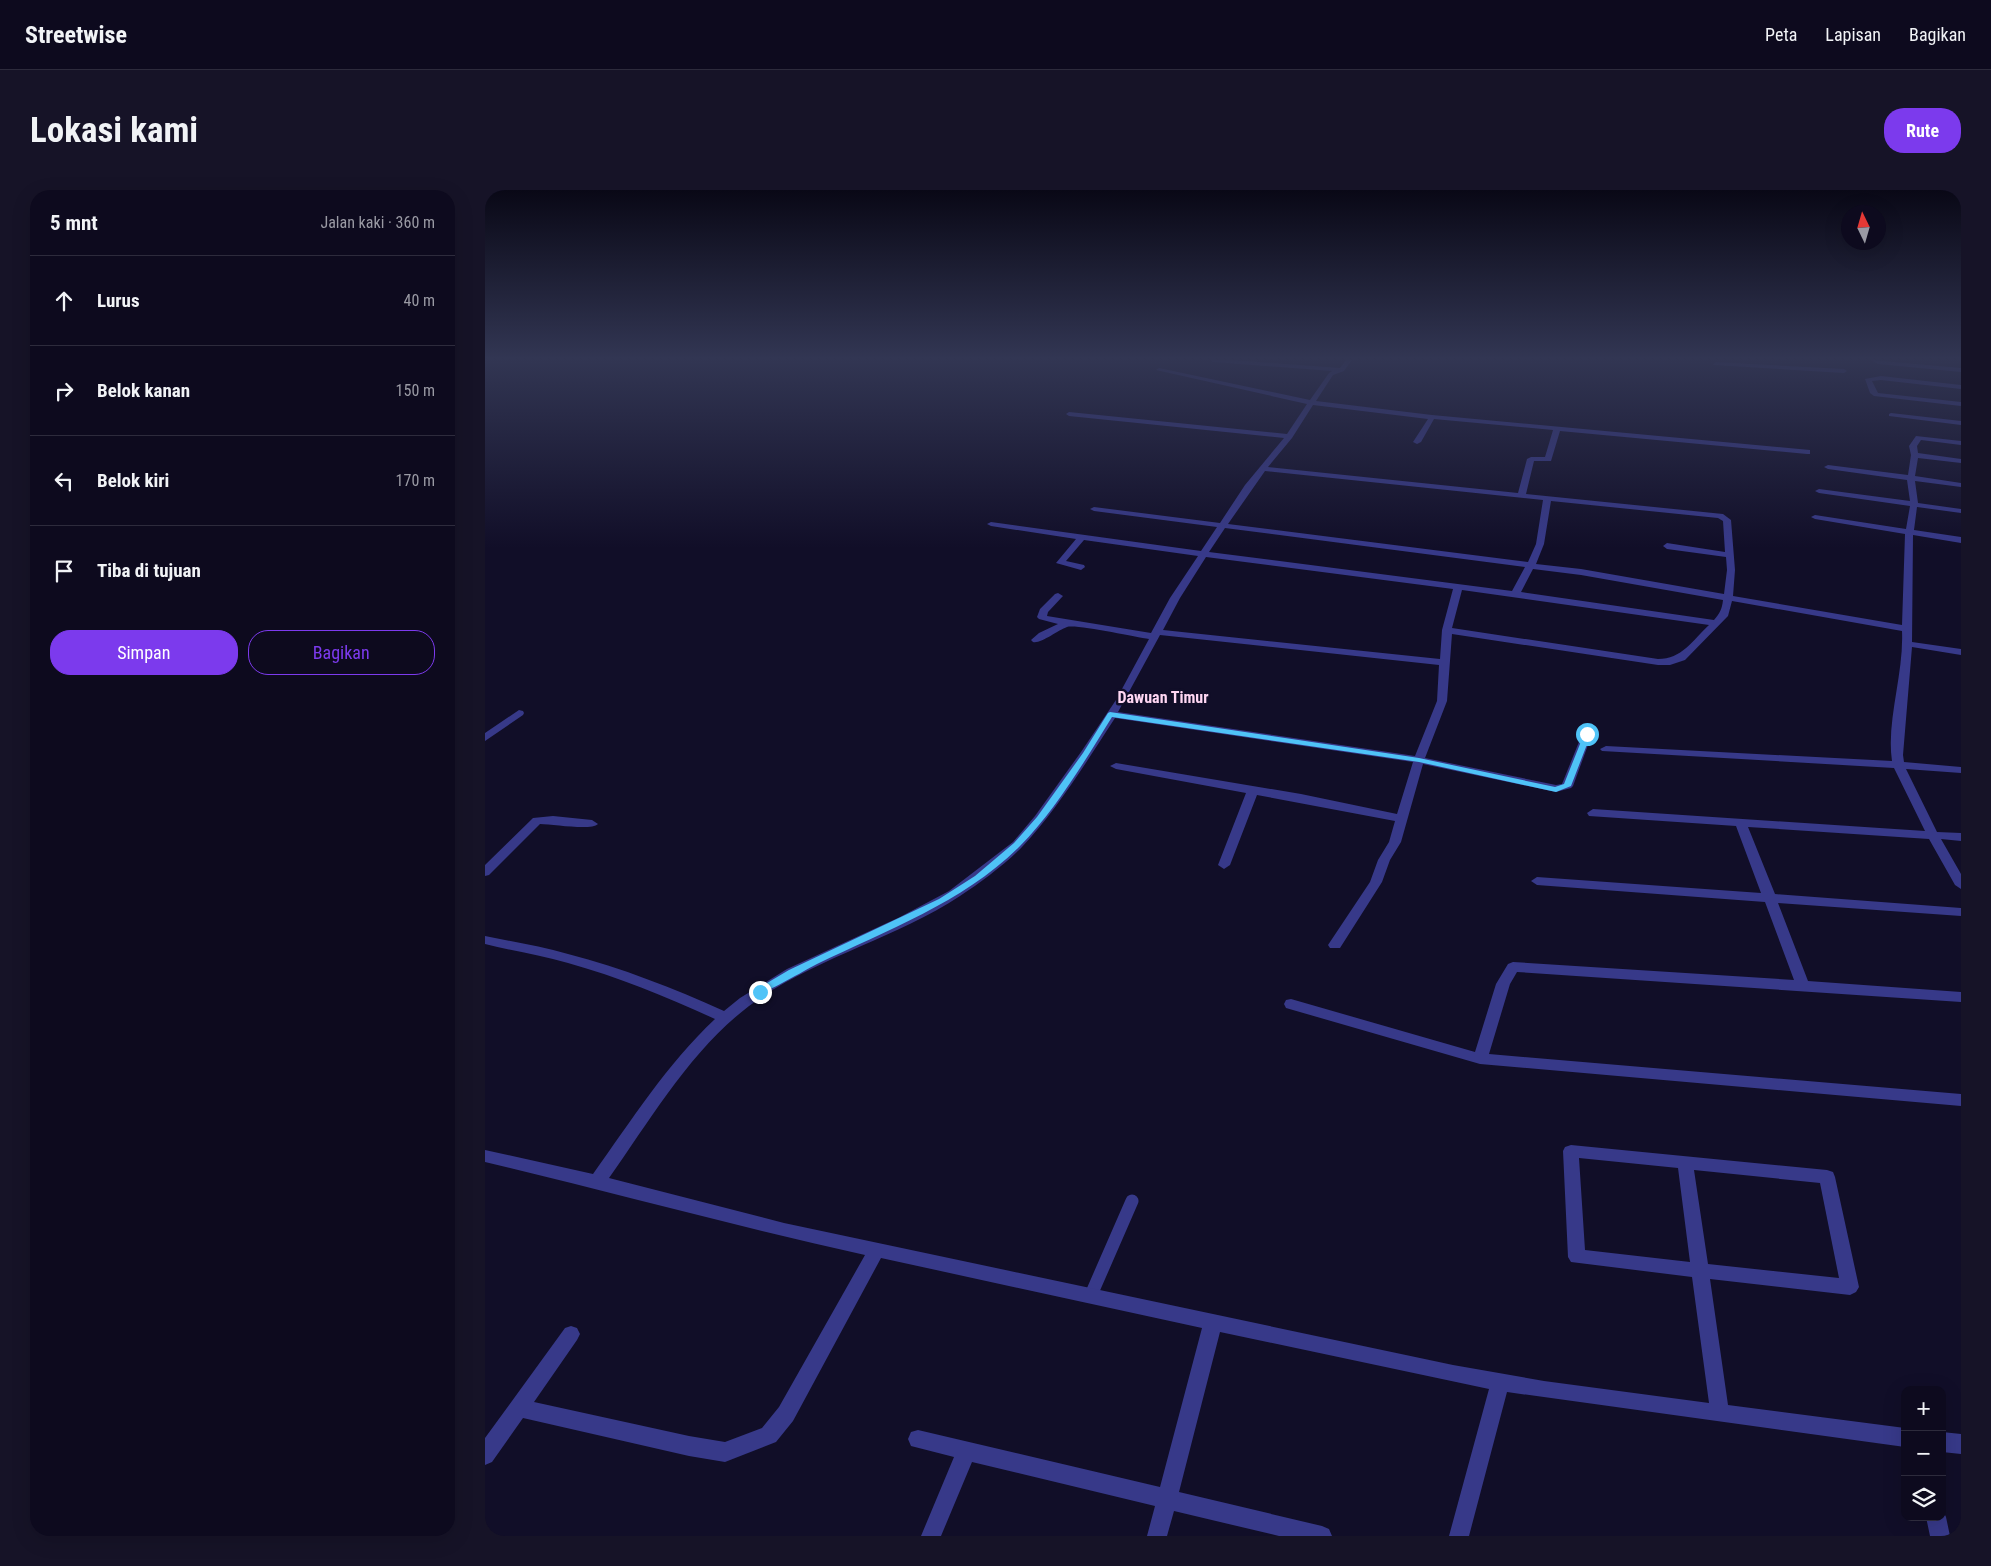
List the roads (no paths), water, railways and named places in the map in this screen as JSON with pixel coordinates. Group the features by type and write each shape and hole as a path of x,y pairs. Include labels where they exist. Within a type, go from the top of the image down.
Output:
{"street":[{"path":"1157,423 1289,436"},
{"path":"597,1182 656,1099 699,1043 725,1018 752,997 792,972 913,916 954,894 1017,845 1039,819 1086,753 1157,634 1175,598 1223,524 1248,487 1264,469 1298,423"},
{"path":"1417,442 1428,423"},
{"path":"1498,423 1807,452"},
{"path":"1521,496 1531,459 1547,458 1557,429"},
{"path":"1961,444 1919,438 1913,446 1915,455 1911,478 1915,504 1909,533 1907,629 1909,644 1898,728 1899,765 1933,836 1961,885"},
{"path":"1915,455 1961,461"},
{"path":"1828,467 1961,485"},
{"path":"1264,469 1720,516 1727,520 1731,570 1725,614 1681,658 1671,662 1658,662 1447,630"},
{"path":"1819,491 1961,511"},
{"path":"1515,594 1540,544 1547,499"},
{"path":"1094,509 1223,524 1531,565 1907,629"},
{"path":"1815,517 1961,540"},
{"path":"991,524 1081,538 1515,594 1716,623"},
{"path":"1081,538 1060,563 1081,567"},
{"path":"1667,546 1730,555"},
{"path":"1335,945 1375,882 1384,860 1395,842 1403,819 1419,760 1435,725 1443,701 1447,630 1458,587"},
{"path":"1058,596 1043,611 1043,617 1066,624 1445,663"},
{"path":"1036,640 1066,624"},
{"path":"1909,644 1961,652"},
{"path":"485,738 519,713"},
{"path":"1110,714 1419,760 1550,789 1559,789 1567,786 1587,734"},
{"path":"1606,749 1961,770"},
{"path":"1116,766 1403,819"},
{"path":"1224,865 1253,790"},
{"path":"1593,813 1961,837"},
{"path":"485,872 537,822 553,820 592,824"},
{"path":"1741,823 1803,985"},
{"path":"1537,881 1961,912"},
{"path":"485,940 608,970 676,995 725,1018"},
{"path":"1480,1059 1503,984 1513,967 1961,997"},
{"path":"1291,1004 1480,1059 1961,1100"},
{"path":"1571,1151 1685,1162 1827,1177 1850,1287 1577,1257 1571,1151"},
{"path":"485,1156 597,1182 784,1230 1500,1382 1720,1414 1901,1437"},
{"path":"1685,1162 1720,1414"},
{"path":"518,1408 689,1446 725,1452 769,1436 786,1414 877,1250"},
{"path":"1157,1536 1213,1322"},
{"path":"485,1455 571,1334"},
{"path":"1459,1536 1500,1382"},
{"path":"918,1438 1323,1536"},
{"path":"1946,1442 1961,1444"},
{"path":"931,1536 967,1450"},
{"path":"1937,1521 1940,1536"}],"lane":[{"path":"1091,1295 1132,1201"}],"district":[{"name":"Dawuan Timur","path":"1163,697"}]}
